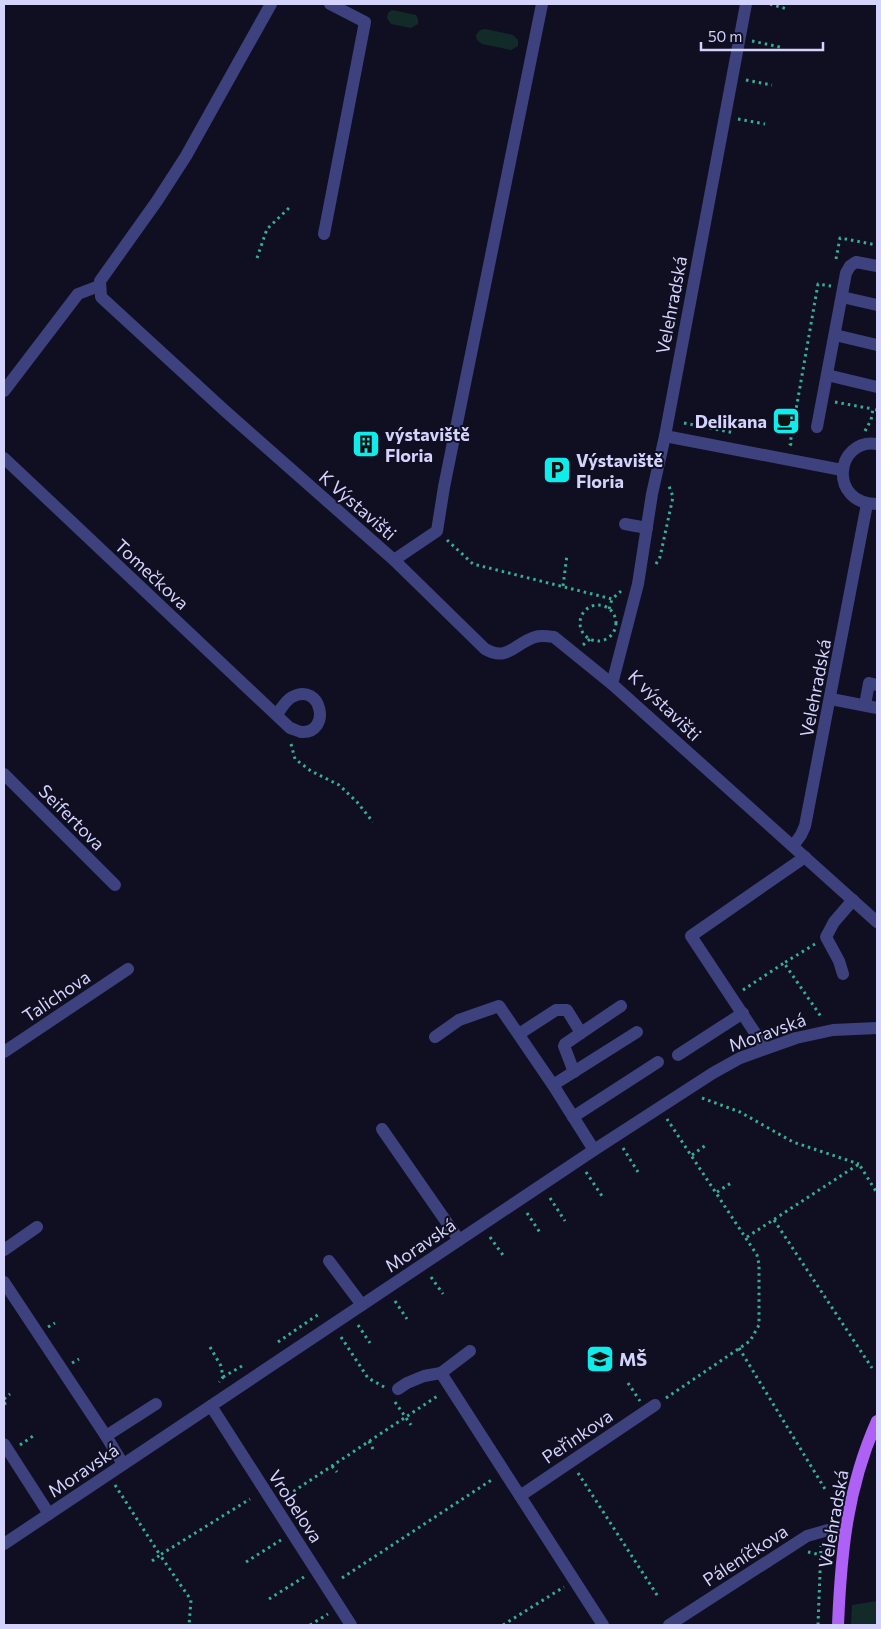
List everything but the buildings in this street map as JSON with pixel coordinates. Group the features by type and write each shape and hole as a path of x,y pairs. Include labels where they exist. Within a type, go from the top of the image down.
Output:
{"main road":[{"name":"Velehradská","path":"838,1625 841,1561 845,1531 854,1486 877,1421"}],"street":[{"path":"4,391 78,294 100,286 100,280 186,156 270,4"},
{"path":"324,234 365,22 330,4"},
{"path":"394,560 437,531 444,487 542,4"},
{"name":"Velehradská","path":"665,436 746,4"},
{"path":"818,427 846,273 850,266 856,262 877,266"},
{"name":"K Výstavišti","path":"100,286 101,297 224,410 394,560 484,649 493,654 509,652 533,638 543,635 554,637 612,684"},
{"path":"842,297 877,305"},
{"path":"835,335 877,345"},
{"path":"827,375 877,387"},
{"path":"665,436 842,470 846,459 853,450 863,445 877,444"},
{"name":"K výstavišti","path":"665,436 638,584 612,684 877,922"},
{"name":"Tomečkova","path":"4,458 276,714"},
{"name":"Velehradská","path":"793,846 805,826 872,504 856,500 848,492 843,481 842,470"},
{"path":"625,524 647,528"},
{"path":"831,699 871,706 869,683 877,685"},
{"name":"Seifertova","path":"4,774 115,885"},
{"path":"765,1048 691,936 805,857"},
{"path":"843,974 839,961 826,937 834,922 853,900"},
{"name":"Talichova","path":"4,1052 128,969"},
{"path":"435,1037 459,1020 499,1006 553,1085 594,1150"},
{"path":"574,1072 564,1046 565,1044 622,1006"},
{"path":"519,1034 556,1010 567,1010 581,1033"},
{"path":"678,1055 743,1013"},
{"name":"Moravská","path":"4,1544 594,1150 713,1073 740,1058 796,1038 833,1030 877,1028"},
{"path":"553,1085 637,1032"},
{"path":"573,1117 658,1062"},
{"path":"382,1129 459,1240"},
{"path":"4,1250 38,1227"},
{"path":"329,1261 362,1305"},
{"path":"4,1282 123,1464"},
{"path":"398,1389 407,1382 441,1373 470,1350"},
{"path":"441,1373 603,1625"},
{"path":"106,1436 156,1404"},
{"name":"Vrobelova","path":"211,1406 351,1625"},
{"name":"Peřinkova","path":"520,1496 650,1408"},
{"path":"4,1444 48,1514"},
{"name":"Páleníčkova","path":"669,1625 807,1536 820,1531 845,1531"}],"path":[{"path":"770,4 787,9"},
{"path":"751,41 780,47"},
{"path":"744,79 772,85"},
{"path":"736,118 765,124"},
{"path":"257,258 267,229 290,207"},
{"path":"835,267 840,238 877,245"},
{"path":"797,446 790,444 818,284 833,286"},
{"path":"609,609 612,599 621,592 626,582 646,585 660,557 673,497 668,484"},
{"path":"437,531 473,564 612,599"},
{"path":"563,586 568,555"},
{"path":"595,605 601,605 609,609 615,616 616,622 613,633 609,637 597,641 587,637 580,627 580,621 585,610 595,605"},
{"path":"290,738 295,759 310,771 339,785 357,802 373,822"},
{"path":"732,998 826,937"},
{"path":"784,963 821,1018 829,1018"},
{"path":"702,1098 740,1112 793,1142 859,1164 877,1192"},
{"path":"628,1383 650,1408 750,1341 759,1325 759,1264 757,1255 659,1107"},
{"path":"692,1155 706,1145"},
{"path":"623,1148 638,1172"},
{"path":"747,1238 859,1164"},
{"path":"586,1172 602,1196"},
{"path":"717,1192 731,1183"},
{"path":"550,1198 564,1221"},
{"path":"527,1213 541,1234"},
{"path":"774,1220 872,1368"},
{"path":"490,1237 505,1258"},
{"path":"432,1277 443,1294"},
{"path":"395,1301 407,1319"},
{"path":"358,1325 370,1343"},
{"path":"341,1337 368,1378 386,1388 410,1424"},
{"path":"210,1347 222,1370 223,1377 216,1384"},
{"path":"739,1348 825,1489"},
{"path":"288,1495 450,1388"},
{"path":"4,1402 10,1394"},
{"path":"369,1442 373,1449"},
{"path":"570,1462 659,1598"},
{"path":"332,1466 337,1472"},
{"path":"342,1578 504,1472"},
{"path":"117,1488 191,1600 189,1625"},
{"path":"152,1561 250,1498"},
{"path":"818,1625 820,1531"},
{"path":"246,1562 292,1533"},
{"path":"269,1600 301,1579"},
{"path":"503,1625 573,1580"},
{"path":"310,1625 339,1607"}],"green space":[{"path":"392,10 416,15 418,24 411,28 391,24 387,18 388,13"},
{"path":"485,29 513,35 518,40 518,46 511,50 482,44 477,40 476,35 480,30"},
{"path":"877,1601 877,1625 851,1625 852,1605"}],"place":[{"name":"Delikana","path":"786,421"},
{"name":"výstaviště Floria","path":"366,444"},
{"name":"Výstaviště Floria","path":"557,470"},
{"name":"MŠ","path":"600,1359"}]}
